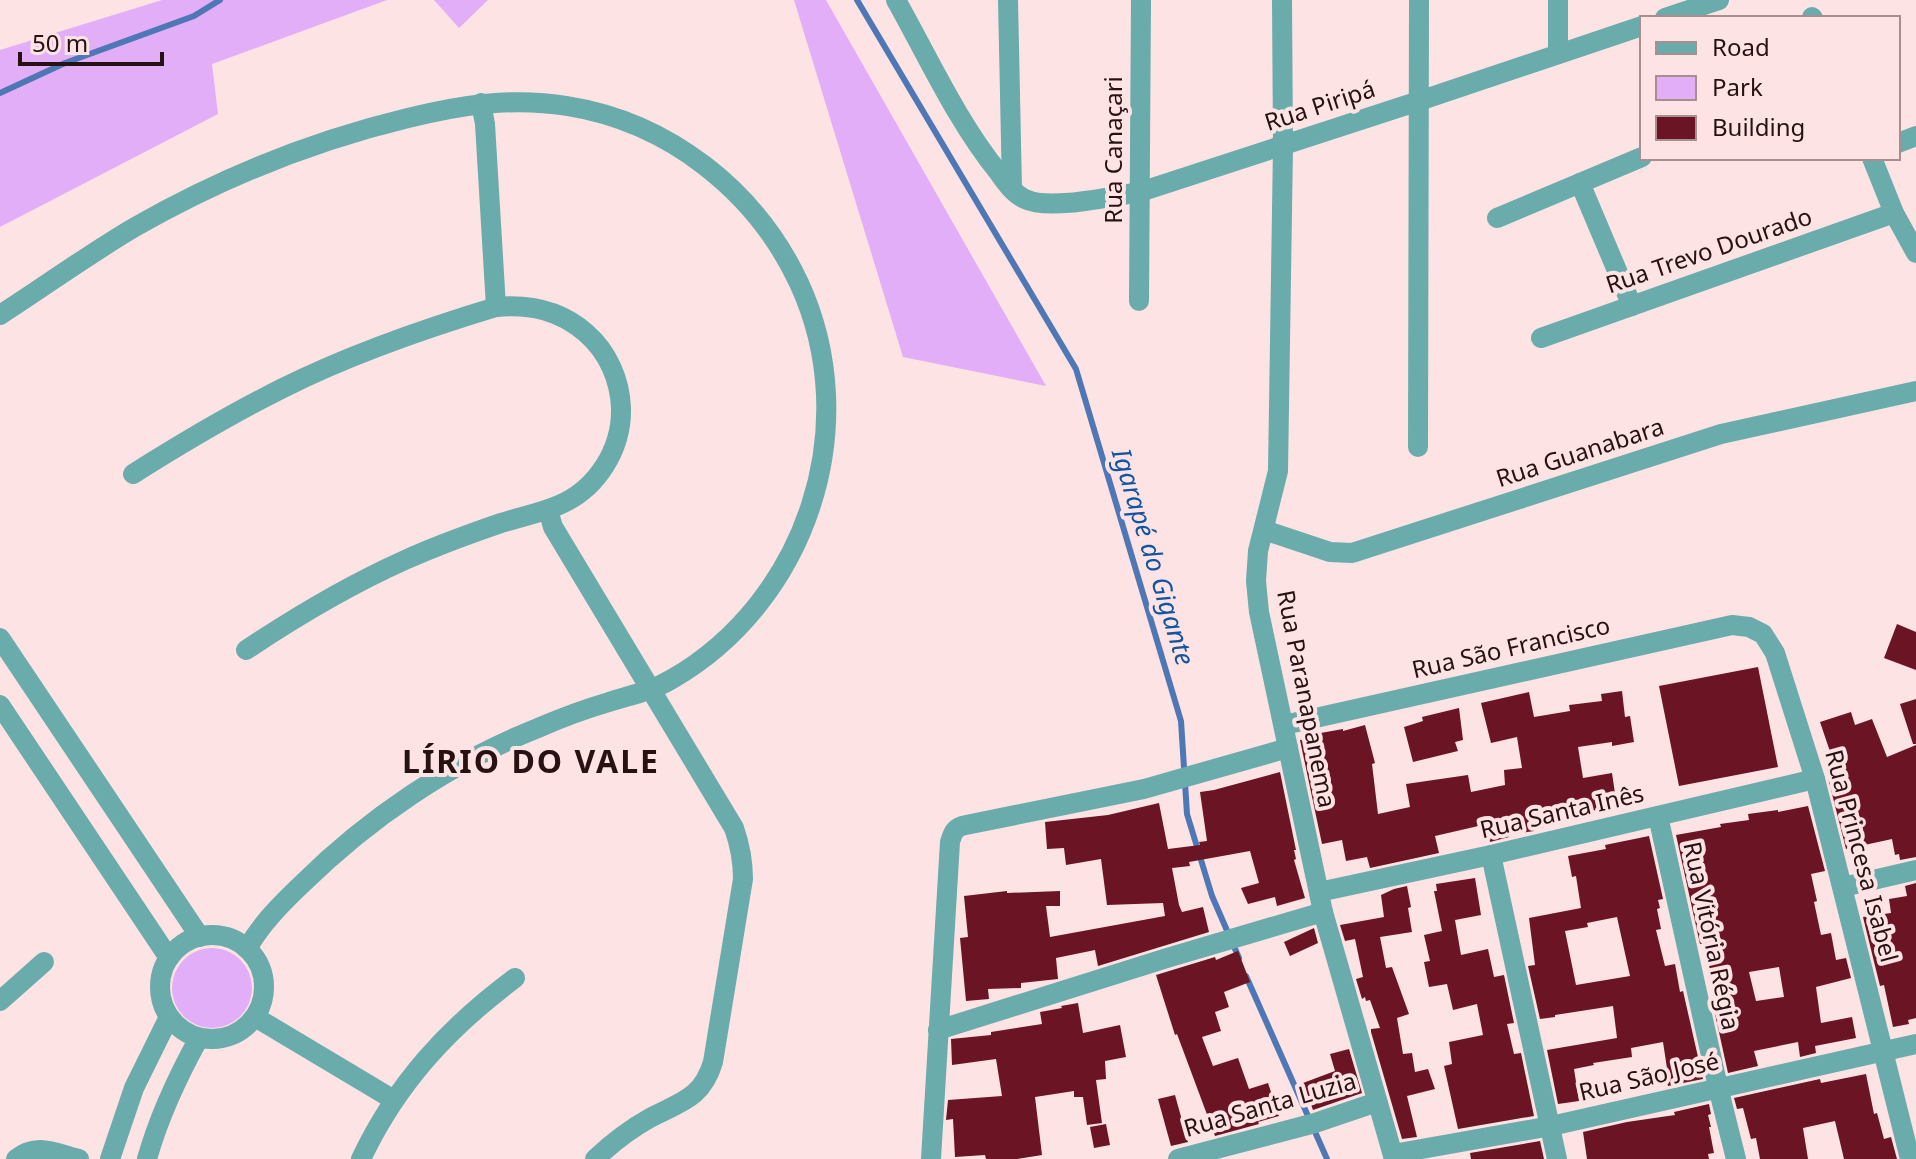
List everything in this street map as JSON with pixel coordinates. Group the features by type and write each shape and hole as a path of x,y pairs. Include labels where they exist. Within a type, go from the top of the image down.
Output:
{"street":[{"path":"896,0 969,131 1012,189"},
{"path":"1008,0 1012,189"},
{"name":"Rua Canaçari","path":"1139,301 1141,0"},
{"name":"Rua Paranapanema","path":"1282,0 1278,471 1258,551 1256,581 1259,612 1321,902 1394,1156"},
{"path":"1418,447 1419,0"},
{"path":"1558,0 1558,54"},
{"path":"1669,16 1696,4 1719,0"},
{"name":"Rua Piripá","path":"1012,189 1037,203 1099,199 1140,192 1640,27"},
{"path":"0,315 132,229 228,179 279,158 382,124 481,103 512,101 542,102 603,113 631,123 686,151 722,179 754,212 789,262 813,317 825,375 826,435 816,494 794,549 763,600 743,623 698,662 650,691 531,731 456,767 419,790 372,823 317,869 257,931 247,949"},
{"path":"481,103 485,124 496,307"},
{"path":"1497,218 1640,158"},
{"path":"1873,160 1894,213 1916,253"},
{"path":"1580,183 1632,306"},
{"name":"Rua Trevo Dourado","path":"1541,338 1894,213"},
{"path":"133,474 284,387 389,342 496,307 514,305 548,310 572,322 603,351 617,383 621,416 608,461 576,496 548,510 459,538 387,568 329,597 246,650"},
{"name":"Rua Guanabara","path":"1264,530 1330,552 1352,553 1721,434 1916,391"},
{"path":"548,510 553,527 734,828 742,855 743,879 713,1062 707,1079 686,1101 651,1117 595,1159"},
{"name":"Rua São Francisco","path":"1284,725 1732,625 1749,627"},
{"name":"Rua Princesa Isabel","path":"1749,627 1763,634 1775,653 1815,779 1910,1159"},
{"path":"0,638 200,937"},
{"path":"0,705 169,958"},
{"path":"931,1159 953,832 966,825 1196,776 1288,748"},
{"name":"Rua Santa Inês","path":"938,1030 1206,947 1321,902 1491,855 1815,779"},
{"name":"Rua Vitória Régia","path":"1658,816 1736,1159"},
{"path":"1491,855 1557,1159"},
{"path":"1843,887 1916,870"},
{"path":"200,937 225,937 247,949 261,969 264,982 255,1017 244,1029 215,1039 199,1038 177,1026 163,1006 160,994 163,969 169,958 188,942 200,937"},
{"path":"0,1001 44,962"},
{"path":"361,1159 394,1100 433,1050 458,1024 515,978"},
{"path":"110,1159 134,1088 169,1017"},
{"path":"255,1017 394,1100"},
{"path":"147,1159 161,1117 199,1038"},
{"name":"Rua São José","path":"1394,1156 1551,1126 1916,1044"},
{"name":"Rua Santa Luzia","path":"1178,1159 1315,1123 1377,1102"},
{"path":"16,1159 23,1153 37,1149 79,1159"}],"green space":[{"path":"162,0 387,0 212,64 218,114 0,227 0,50"},
{"path":"434,0 488,0 459,28"},
{"path":"794,0 826,0 1046,386 903,357"},
{"path":"204,948 220,948 241,959 252,980 252,996 241,1017 220,1028 204,1028 190,1022 178,1010 172,996 172,980 178,966 190,954"}],"building":[{"path":"1897,624 1916,632 1916,670 1884,658"},
{"path":"1758,667 1778,767 1679,786 1659,686"},
{"path":"1622,691 1625,717 1630,716 1634,742 1578,747 1583,778 1612,773 1617,807 1590,811 1591,816 1490,842 1487,824 1435,836 1439,853 1370,868 1367,857 1346,861 1342,840 1322,844 1300,740 1316,738 1315,734 1365,725 1375,763 1372,764 1378,814 1410,807 1406,784 1468,775 1471,792 1505,785 1504,770 1522,768 1517,737 1491,743 1481,703 1529,692 1534,717 1570,711 1569,705 1602,701 1601,694"},
{"path":"1916,699 1916,744 1913,744 1900,704"},
{"path":"1459,708 1463,740 1455,742 1458,751 1413,762 1404,727 1423,721 1422,717"},
{"path":"1851,712 1855,725 1872,719 1887,757 1916,745 1916,857 1900,860 1899,854 1895,855 1892,839 1846,849 1828,778 1838,775 1820,722"},
{"path":"1280,772 1296,850 1294,860 1305,898 1277,906 1275,897 1248,904 1241,888 1259,883 1250,851 1189,862 1190,866 1172,868 1179,905 1182,912 1203,907 1209,932 1098,966 1095,950 1056,958 1058,979 1021,983 1021,988 988,989 989,999 966,1001 960,938 968,937 964,896 1007,891 1060,891 1060,906 1046,906 1050,937 1165,916 1163,903 1107,905 1101,859 1066,865 1064,848 1047,849 1045,822 1108,815 1159,803 1168,849 1200,845 1199,842 1207,841 1200,792"},
{"path":"1808,806 1825,871 1811,874 1821,935 1831,933 1836,960 1846,958 1851,978 1816,987 1821,1023 1852,1017 1856,1038 1815,1046 1816,1053 1800,1057 1798,1042 1754,1051 1758,1066 1728,1073 1715,1014 1721,1011 1703,943 1700,944 1676,835 1749,820 1748,814","holes":["1779,967 1784,997 1756,1001 1749,972"]},
{"path":"1649,836 1663,899 1658,900 1660,908 1657,909 1661,929 1656,930 1665,966 1675,964 1703,1079 1668,1086 1663,1042 1631,1048 1632,1057 1574,1069 1579,1101 1558,1104 1547,1050 1617,1038 1613,1006 1540,1019 1528,966 1535,965 1529,918 1581,908 1576,876 1572,877 1568,856 1606,849 1605,845","holes":["1617,917 1630,976 1576,985 1565,931"]},
{"path":"1475,878 1481,915 1455,920 1461,955 1488,949 1494,977 1504,975 1514,1023 1507,1024 1514,1054 1521,1053 1534,1116 1458,1129 1444,1066 1452,1064 1449,1042 1483,1035 1477,1004 1453,1010 1447,984 1429,987 1424,962 1430,961 1424,935 1442,931 1434,891 1437,891 1436,884"},
{"path":"1916,883 1916,1018 1908,1020 1909,1024 1893,1027 1863,917 1891,913 1889,899 1907,896 1905,886"},
{"path":"1407,886 1412,932 1380,937 1386,968 1392,967 1409,1014 1397,1018 1403,1054 1412,1053 1415,1072 1428,1069 1435,1089 1407,1096 1417,1137 1402,1139 1371,1032 1371,1029 1380,1028 1370,1000 1362,999 1356,979 1363,977 1355,939 1345,941 1340,925 1384,917 1381,895"},
{"path":"1314,928 1318,943 1290,956 1284,942"},
{"path":"1238,951 1250,982 1224,992 1229,1007 1215,1012 1221,1031 1202,1037 1213,1066 1238,1058 1249,1089 1268,1083 1279,1116 1215,1136 1175,1035 1156,975 1215,957 1216,960"},
{"path":"1078,1003 1083,1033 1120,1025 1126,1057 1105,1061 1106,1079 1096,1080 1102,1123 1087,1125 1083,1097 1074,1097 1074,1091 1035,1097 1042,1155 1017,1159 986,1159 985,1155 955,1157 953,1119 946,1120 948,1100 1002,1096 996,1059 952,1065 951,1039 991,1035 991,1032 1042,1024 1040,1012"},
{"path":"1349,1049 1362,1093 1313,1110 1303,1083 1335,1071 1330,1054"},
{"path":"1866,1074 1874,1114 1877,1113 1884,1139 1891,1137 1897,1159 1844,1159 1835,1121 1803,1128 1808,1159 1760,1159 1756,1138 1751,1139 1743,1108 1737,1109 1734,1098 1820,1079 1821,1083"},
{"path":"1175,1095 1188,1142 1171,1146 1158,1099"},
{"path":"1709,1104 1714,1153 1708,1154 1709,1159 1587,1159 1583,1132 1675,1115 1674,1112"},
{"path":"1106,1124 1110,1145 1094,1148 1090,1127"},
{"path":"1540,1141 1544,1159 1471,1159 1470,1153"}],"waterway":[{"name":"Igarapé do Gigante","path":"0,93 65,63 194,16 220,0"},
{"name":"Igarapé do Gigante","path":"857,0 1076,369 1181,721 1187,814 1212,896 1239,958"},
{"name":"Igarapé do Gigante","path":"1246,976 1327,1159"}],"district":[{"name":"LÍRIO DO VALE","path":"531,762"}]}
